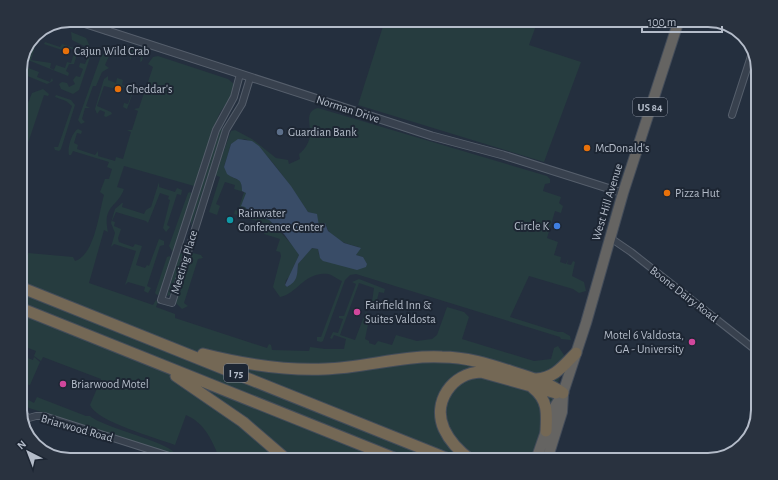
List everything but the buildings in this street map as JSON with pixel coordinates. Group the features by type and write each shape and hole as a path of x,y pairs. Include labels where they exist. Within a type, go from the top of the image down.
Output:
{"highway":[{"name":"West Hill Avenue","path":"538,453 554,408 563,393 576,353 622,193 677,27"},
{"name":"I 75","path":"27,290 434,453"},
{"name":"I 75","path":"27,311 382,453"},
{"path":"153,340 232,362 275,368 308,370 341,368 420,357 442,356 476,360 534,383 546,406 546,431"},
{"path":"534,383 554,375 576,353"},
{"path":"155,362 243,422 279,453"},
{"path":"464,453 453,443 442,421 440,407 442,400 451,385 464,376 481,372 553,387 563,393"},
{"name":"West Hill Avenue","path":"549,453 562,412 563,393"}],"street":[{"name":"Norman Drive","path":"95,27 250,78 622,193"},
{"path":"107,31 108,27"},
{"path":"732,115 750,60"},
{"name":"Meeting Place","path":"240,74 234,97 216,130 161,300 172,302 226,130 242,104 250,78"},
{"name":"Boone Dairy Road","path":"610,237 751,346"},
{"name":"Briarwood Road","path":"28,419 44,416 160,453"}],"green space":[{"path":"383,27 535,27 529,45 581,62 544,162 358,105"},
{"path":"71,32 86,38 92,51 79,90 73,94 61,89 59,84 62,82 67,83 69,87 75,84 73,80 76,76 80,77 83,69 79,67 80,63 85,64 89,54 84,51 88,49 87,45 84,46 72,40"},
{"path":"45,42 60,47 62,44 77,49 78,51 74,64 69,64 66,71 69,73 68,76 28,60 36,44 31,60 51,63 50,68 54,70 56,65 65,68 67,62 71,63 75,50 64,46 62,50 44,44"},
{"path":"118,47 139,50 143,56 142,61 140,62 141,57 133,55 130,60 130,54 118,50 114,57 109,56 105,65 109,68 102,72 96,86 93,86 86,106 90,108 85,108 82,119 85,122 81,124 78,120 101,56 111,48"},
{"path":"158,56 228,79 234,84 234,89 218,117 202,170 194,186 124,166 117,187 124,189 107,216 108,232 104,230 89,283 153,305 156,300 158,302 156,307 175,314 175,318 267,348 269,344 271,345 272,350 309,351 310,347 344,349 346,339 334,335 332,339 330,338 333,332 338,333 343,319 339,318 339,316 344,316 356,284 352,282 359,279 385,289 384,293 379,292 377,300 372,302 374,288 359,283 340,335 355,340 366,311 369,320 365,339 369,341 369,343 375,345 378,341 392,345 396,335 417,341 432,339 437,335 447,307 464,312 469,317 462,339 534,361 551,359 554,348 558,346 564,355 561,373 536,453 217,453 208,434 193,418 186,415 175,445 128,429 95,411 90,405 101,379 43,357 41,361 34,356 36,351 27,348 27,253 73,257 75,261 82,257 92,242 104,195 100,192 105,179 109,179 112,169 107,167 109,162 73,151 71,155 69,155 70,140 78,129 82,131 81,134 77,133 74,143 78,145 77,149 95,155 98,151 98,156 115,161 116,157 123,159 131,132 127,130 132,130 138,111 134,109 139,108 145,90 140,87 146,88 153,67 148,64 153,57"},
{"path":"27,68 39,72 37,77 50,82 52,78 53,81 47,84 27,76"},
{"path":"108,76 108,80 116,83 117,78 123,80 122,85 131,88 134,83 136,84 127,109 123,107 124,103 128,104 133,90 121,86 116,89 104,86 97,106 111,112 112,114 106,117 104,116 105,112 100,110 97,114 95,109 104,79"},
{"path":"43,89 49,94 48,96 44,95 27,146 27,106 32,93"},
{"path":"56,95 71,100 75,105 61,149 59,151 55,150 54,147 58,147 72,106 66,101 55,97"},
{"path":"318,108 547,176 550,179 550,183 545,184 543,191 561,197 559,203 563,206 561,213 555,211 547,238 558,242 554,255 561,257 560,262 566,264 568,259 567,264 571,265 573,261 575,262 572,276 584,282 586,291 579,293 573,289 529,276 510,317 558,332 563,332 570,336 571,340 561,339 560,337 356,274 350,275 345,280 323,341 317,341 317,337 321,337 342,281 328,274 320,274 307,279 291,292 280,297 273,287 281,256 280,252 276,251 280,239 264,234 267,224 234,214 235,210 238,211 244,192 234,189 235,185 225,182 216,204 220,206 217,215 209,212 220,177 215,175 231,131 235,130 252,139 276,158 288,160 289,164 300,159 299,154 309,141 309,118 311,112","holes":["244,139 252,143 270,159 288,182 308,212 312,213 319,226 321,227 326,225 331,234 339,240 359,247 356,255 363,257 330,262 323,260 319,255 318,249 311,248 298,264 297,273 294,280 287,287 285,285 286,280 290,276 299,255 296,249 269,220 250,213 245,207 246,193 242,189 241,181 232,177 224,167 231,144"]},
{"path":"220,130 223,130 191,226 191,218"},
{"path":"159,182 159,187 175,192 177,188 182,190 181,195 177,194 167,225 170,227 166,232 163,228 170,200 168,199 169,196 160,193 148,223 146,221 116,212 112,221 115,222 114,226 121,229 118,238 119,242 133,247 135,244 142,246 136,265 145,268 147,265 149,266 159,239 164,241 164,245 160,246 147,286 151,288 148,293 144,291 145,287 128,282 125,285 136,251 114,244 111,247 115,233 111,223 115,209 122,203 122,207 144,214 146,210 151,207"},
{"path":"190,192 192,194 175,250 172,251 169,246 188,193"},
{"path":"182,253 183,255 170,295 167,296 179,254"},
{"path":"193,253 201,255 203,258 198,259 184,303 188,306 182,309 175,302 190,254"},
{"path":"170,256 172,259 160,294 157,295 155,293 167,257"},
{"path":"34,357 40,362 30,385 27,384 27,358 33,360"},
{"path":"37,397 86,416 90,416 98,421 163,446 172,450 174,453 170,453 27,406 27,399 34,403"}],"water":[{"path":"238,139 252,141 259,146 291,186 308,212 317,214 319,226 321,227 325,223 328,231 344,243 361,248 356,255 363,257 367,264 366,267 357,270 323,261 320,258 318,249 312,248 298,264 295,280 287,287 285,285 299,255 284,234 269,220 250,213 245,207 241,206 246,193 242,191 240,181 227,174 224,167 231,144"}],"place":[{"name":"Cajun Wild Crab","path":"66,51"},
{"name":"Cheddar's","path":"118,89"},
{"name":"Guardian Bank","path":"280,132"},
{"name":"McDonald's","path":"587,148"},
{"name":"Pizza Hut","path":"667,193"},
{"name":"Rainwater Conference Center","path":"230,220"},
{"name":"Circle K","path":"557,226"},
{"name":"Fairfield Inn & Suites Valdosta","path":"357,312"},
{"name":"Motel 6 Valdosta, GA - University","path":"692,342"},
{"name":"Briarwood Motel","path":"63,384"}]}
